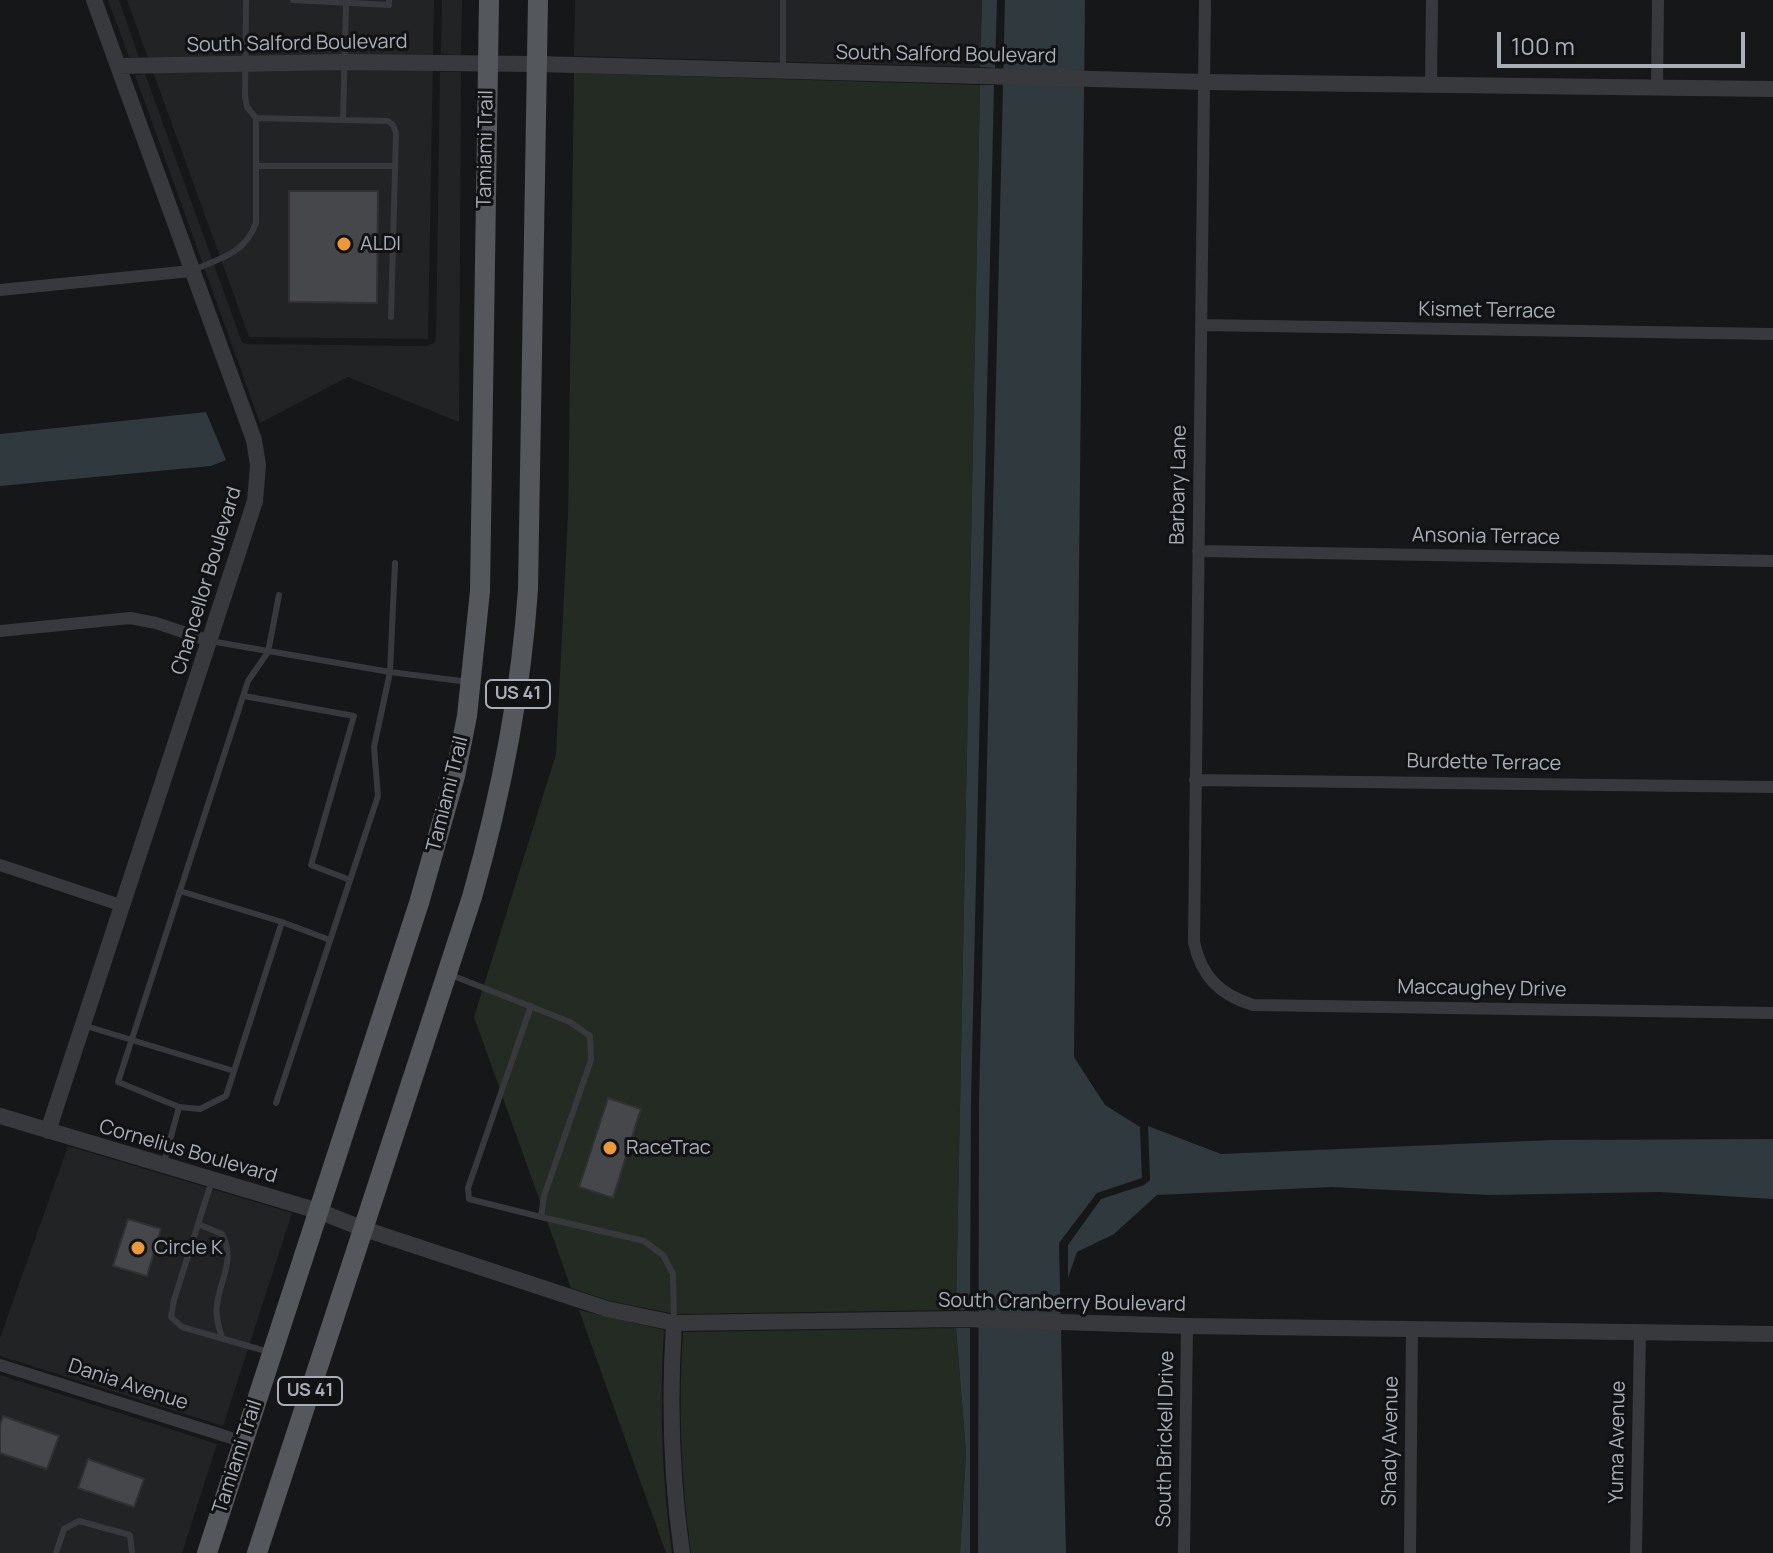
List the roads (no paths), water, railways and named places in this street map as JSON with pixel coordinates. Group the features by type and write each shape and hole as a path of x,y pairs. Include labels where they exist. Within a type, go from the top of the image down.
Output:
{"main road":[{"name":"Tamiami Trail","path":"207,1553 438,842 455,776 471,682 480,591 489,0"},
{"name":"US 41","path":"257,1553 447,974 493,820 515,718 528,574 538,0"}],"street":[{"name":"Chancellor Boulevard","path":"48,1131 255,501 258,465 254,440 94,0"},
{"name":"Barbary Lane","path":"1203,970 1194,942 1205,0"},
{"path":"1431,84 1432,0"},
{"path":"1657,88 1658,0"},
{"name":"South Salford Boulevard","path":"118,66 343,62 537,64 1204,82 1773,89"},
{"path":"0,290 191,271"},
{"name":"Kismet Terrace","path":"1201,325 1773,334"},
{"name":"Ansonia Terrace","path":"1198,551 1773,561"},
{"path":"0,631 130,618 210,641"},
{"name":"Burdette Terrace","path":"1195,780 1773,787"},
{"path":"0,865 123,906"},
{"name":"Maccaughey Drive","path":"1203,970 1225,993 1253,1005 1773,1013"},
{"name":"Cornelius Boulevard","path":"0,1116 318,1211 364,1229"},
{"name":"South Cranberry Boulevard","path":"364,1229 607,1309 674,1323 964,1319 1187,1326 1773,1334"},
{"path":"674,1323 671,1434 682,1553"},
{"name":"South Brickell Drive","path":"1184,1553 1187,1326"},
{"name":"Shady Avenue","path":"1410,1553 1412,1329"},
{"name":"Yuma Avenue","path":"1636,1553 1640,1332"},
{"name":"Dania Avenue","path":"0,1365 244,1442"}],"lane":[{"path":"191,271 225,257 248,242 256,223 256,118 246,102 246,0"},
{"path":"293,0 389,5 389,0"},
{"path":"783,0 783,71"},
{"path":"343,120 346,4"},
{"path":"256,118 381,120 393,125 396,133 391,317"},
{"path":"256,166 395,166"},
{"path":"276,1103 378,796 374,747 390,672 395,563"},
{"path":"279,595 268,652 248,681 118,1082 179,1107 200,1109 226,1096 282,922"},
{"path":"210,641 390,672 471,682"},
{"path":"244,696 354,716 311,865 350,880"},
{"path":"180,891 330,940"},
{"path":"447,974 570,1022 590,1036 591,1060 544,1196 541,1217"},
{"path":"531,1006 468,1188 469,1199 644,1241 663,1255 673,1274 674,1323"},
{"path":"83,1025 234,1071"},
{"path":"163,1165 179,1107"},
{"path":"212,1180 171,1317 182,1327 272,1353"},
{"path":"198,1224 222,1234 228,1245 229,1259 217,1305 222,1338"},
{"path":"56,1553 64,1529 79,1521 130,1535 132,1553"}],"place":[{"name":"ALDI","path":"344,244"},
{"name":"RaceTrac","path":"610,1148"},
{"name":"Circle K","path":"138,1248"}]}
